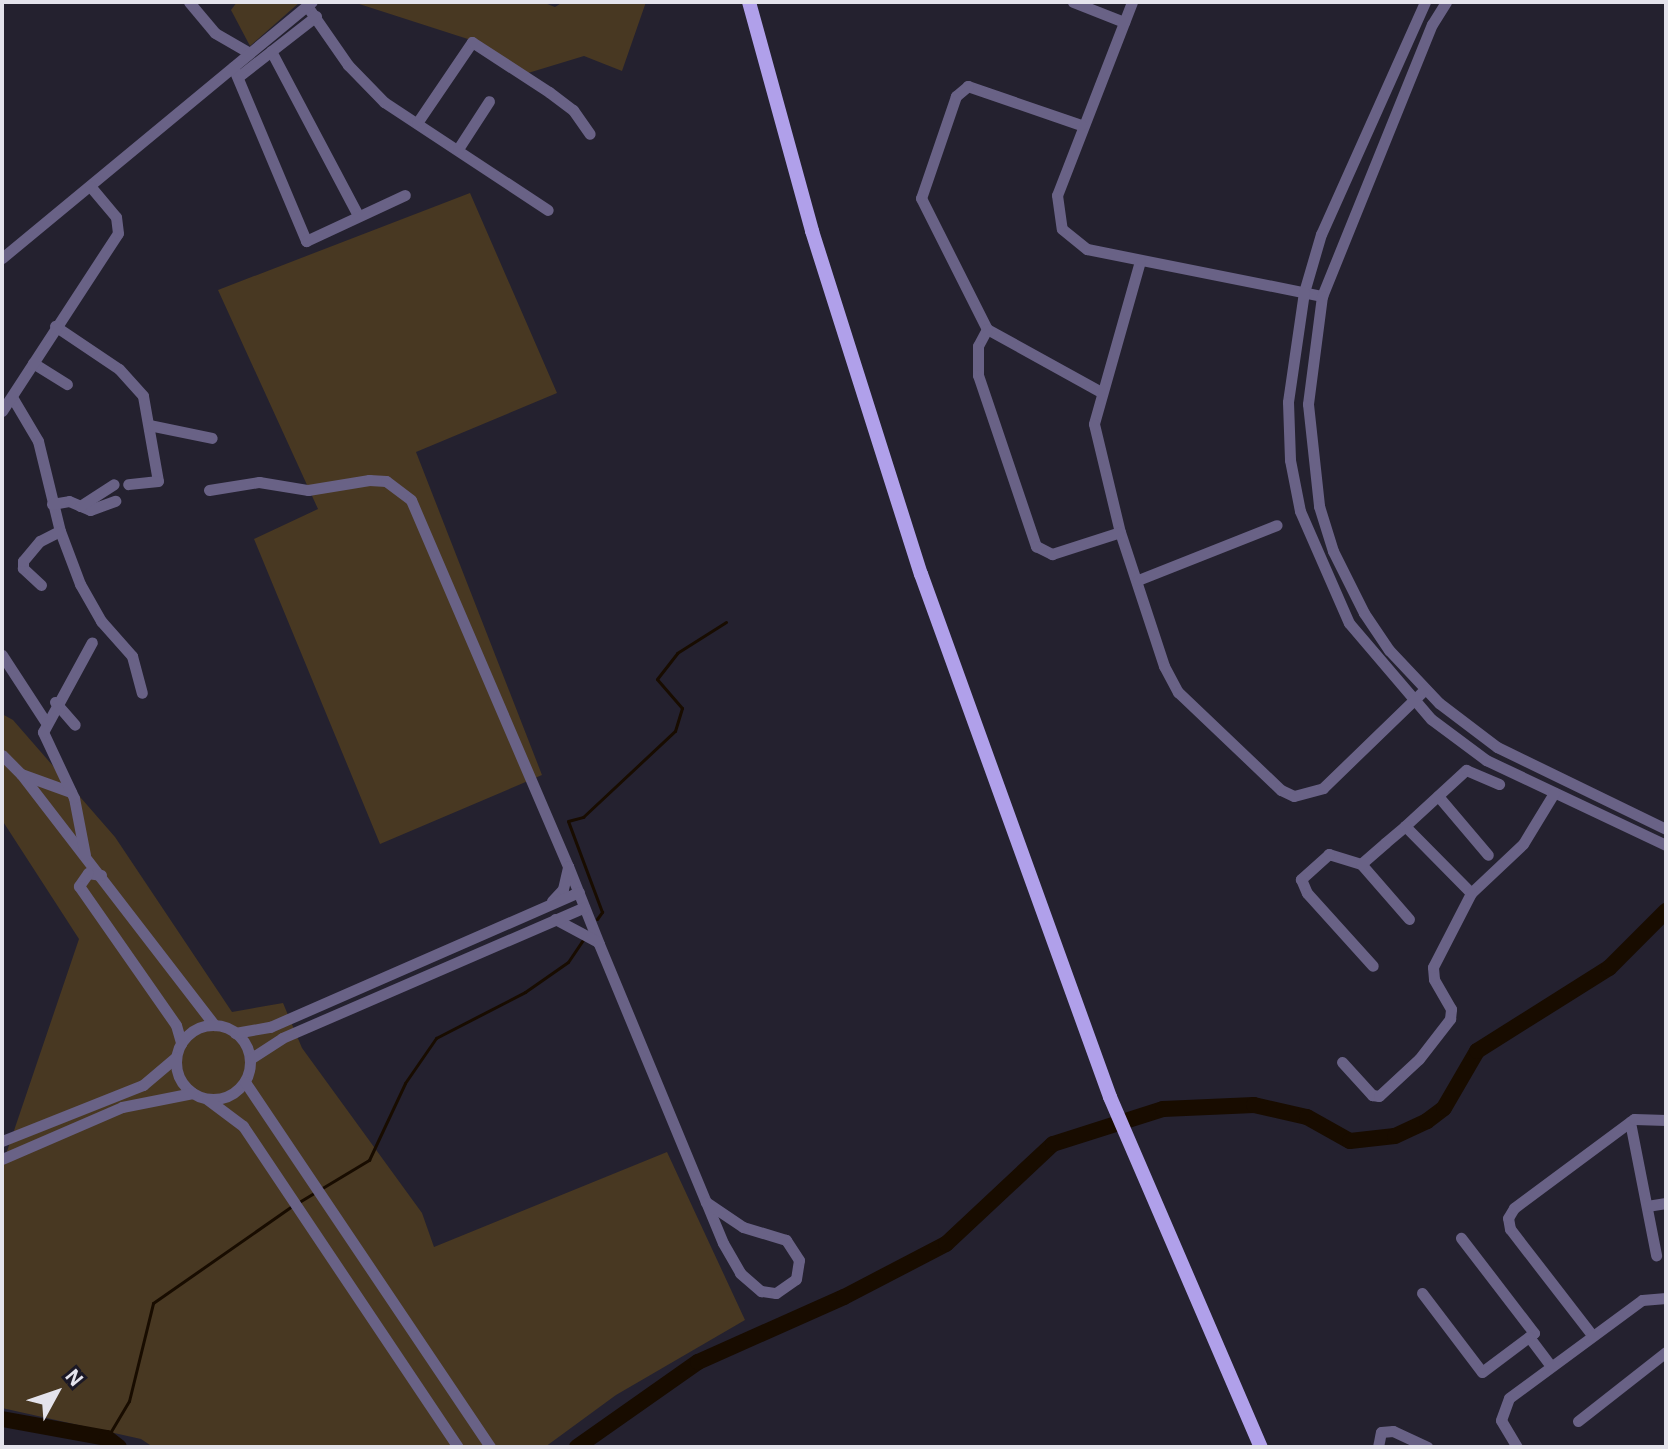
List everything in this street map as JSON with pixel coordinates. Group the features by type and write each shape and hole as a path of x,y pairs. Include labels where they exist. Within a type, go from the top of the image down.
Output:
{"main road":[{"path":"749,2 812,231 921,574 1110,1097 1261,1447"}],"street":[{"path":"189,2 215,33 260,52 358,215"},
{"path":"1073,2 1124,22"},
{"path":"1132,2 1081,125 1057,195 1062,229 1087,249 1322,296"},
{"path":"1425,2 1321,234 1304,292 1288,402 1290,460 1300,511 1349,623 1412,701 1486,760 1666,845"},
{"path":"1446,2 1432,24 1322,296 1308,404 1319,506 1333,551 1364,613 1425,689 1497,747 1666,829"},
{"path":"2,258 260,52 310,4 348,65 384,102 548,210"},
{"path":"260,52 316,16"},
{"path":"417,123 472,42 561,101 590,134"},
{"path":"235,72 306,241 405,195"},
{"path":"1081,125 976,86 956,96 921,198 987,329 1101,392"},
{"path":"458,149 489,101"},
{"path":"2,411 118,233 116,217 90,186"},
{"path":"1140,261 1101,392 1097,447 1120,532 1164,666 1178,692 1281,790 1294,796 1323,788 1425,689"},
{"path":"55,326 128,377 143,396 158,481 128,484"},
{"path":"987,329 978,346 978,375 1036,546 1052,554 1120,532"},
{"path":"33,363 67,384"},
{"path":"12,397 38,441 60,531 101,621 132,656 142,693"},
{"path":"149,425 212,438"},
{"path":"209,490 259,482 308,490 369,480 386,481 411,500 579,892 706,1202 740,1273 761,1291 776,1293 796,1279 799,1260 786,1240 743,1227 706,1202"},
{"path":"80,506 114,484"},
{"path":"52,504 90,510 115,501"},
{"path":"1138,580 1277,525"},
{"path":"41,585 23,568 23,561 38,543 60,531"},
{"path":"85,856 71,792 43,732 55,702 92,642"},
{"path":"2,655 45,721"},
{"path":"55,702 75,725"},
{"path":"2,755 21,774 101,875 214,1025 235,1033 270,1027 579,892"},
{"path":"1361,864 1466,770 1499,784"},
{"path":"21,774 71,792"},
{"path":"1342,1062 1372,1095 1379,1096 1419,1059 1450,1019 1433,967 1471,893 1523,844 1554,793"},
{"path":"1438,796 1488,855"},
{"path":"1405,826 1471,893"},
{"path":"1373,966 1307,893 1301,879 1329,854 1361,864 1409,919"},
{"path":"548,906 563,889 568,866"},
{"path":"101,875 88,873 79,886 176,1025 181,1043"},
{"path":"250,1059 282,1038 584,907"},
{"path":"555,919 599,944"},
{"path":"214,1025 195,1030 181,1043 176,1057 178,1073 193,1093 207,1099 243,1126 458,1447"},
{"path":"207,1099 229,1096 245,1082 250,1059 235,1033"},
{"path":"2,1141 143,1085 176,1057"},
{"path":"245,1082 301,1170 490,1447"},
{"path":"2,1159 122,1107 193,1093"},
{"path":"1592,1335 1510,1229 1508,1218 1514,1208 1630,1122 1642,1117 1666,1120"},
{"path":"1630,1122 1656,1255"},
{"path":"1647,1206 1666,1203"},
{"path":"1422,1293 1482,1372 1534,1333 1461,1238"},
{"path":"1517,1447 1501,1409 1551,1366 1642,1300 1666,1298"},
{"path":"1529,1337 1551,1366"},
{"path":"1578,1421 1666,1352"},
{"path":"1378,1447 1381,1432 1393,1431 1427,1447"}],"shaded area":[{"path":"237,2 300,2 250,46 231,10"},
{"path":"353,2 542,2 555,7 563,2 646,2 622,71 584,56 528,73 474,41"},
{"path":"470,193 557,393 416,452 542,775 380,844 254,539 318,509 218,290"},
{"path":"2,714 13,720 115,837 232,1012 283,1003 302,1048 422,1213 434,1247 667,1152 745,1320 616,1395 545,1447 153,1447 141,1439 2,1408 2,1166 79,939 2,820"}],"waterway":[{"path":"597,919 602,912 568,821 583,817 675,731 682,708 657,679 677,653 726,622"},
{"path":"577,1447 698,1362 844,1297 946,1244 1053,1144 1163,1109 1254,1105 1307,1117 1350,1141 1395,1136 1427,1121 1444,1108 1477,1051 1609,968 1666,911"},
{"path":"299,1202 369,1160 405,1083 436,1038 525,992 568,962 585,937"},
{"path":"107,1438 129,1401 153,1303 292,1206"},
{"path":"2,1419 107,1438 119,1447"}]}
